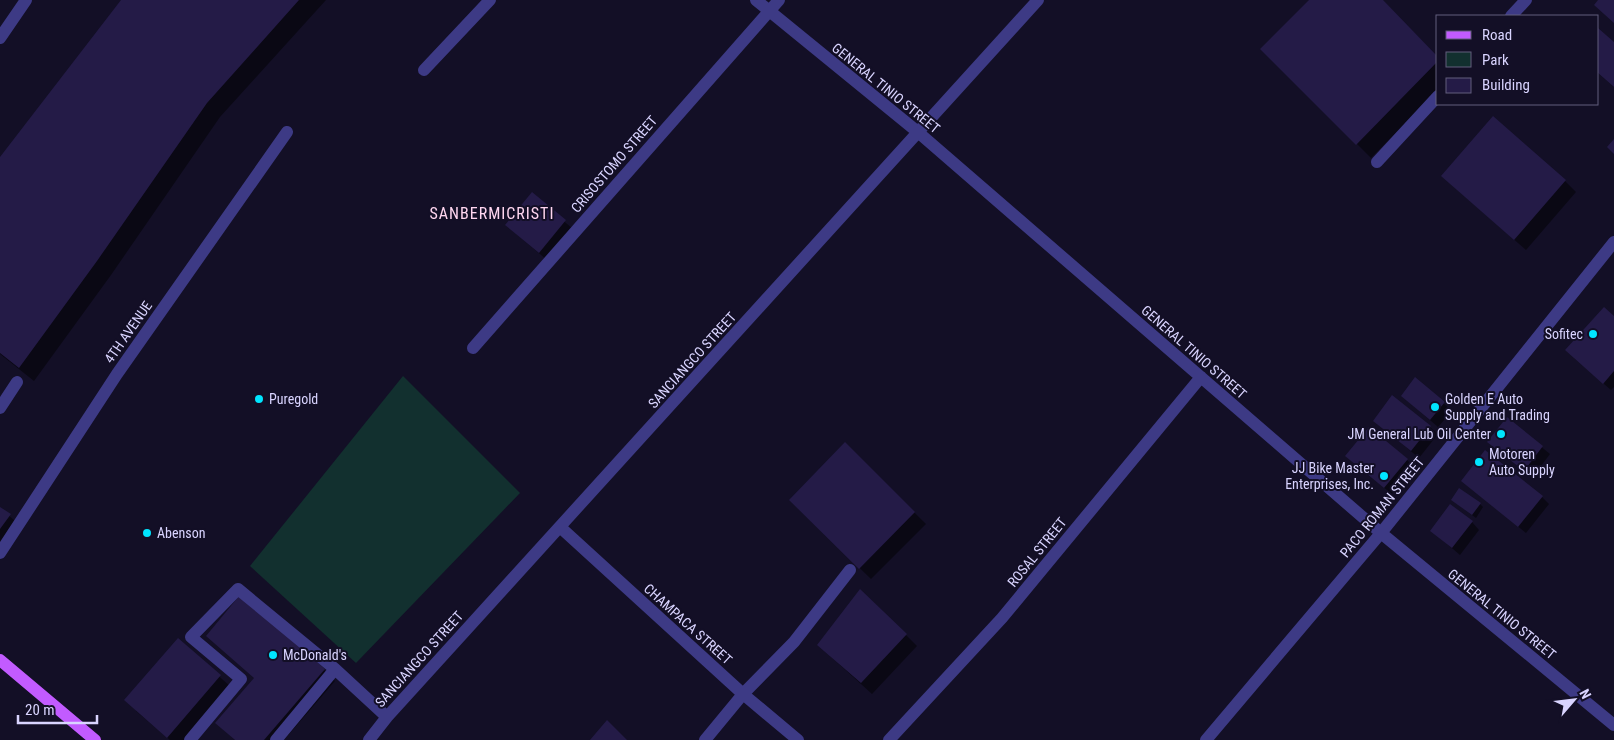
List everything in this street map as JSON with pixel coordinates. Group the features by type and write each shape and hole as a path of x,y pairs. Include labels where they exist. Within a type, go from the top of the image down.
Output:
{"main road":[{"path":"0,660 95,740"}],"street":[{"path":"0,38 26,0"},
{"path":"424,70 490,0"},
{"name":"GENERAL TINIO STREET","path":"756,0 919,133 1381,533 1614,725"},
{"name":"CRISOSTOMO STREET","path":"473,348 779,0"},
{"name":"SANCIANGCO STREET","path":"369,740 387,717 1038,0"},
{"path":"1512,15 1526,0"},
{"path":"1377,162 1436,98"},
{"name":"4TH AVENUE","path":"0,553 117,374 287,132"},
{"name":"PACO ROMAN STREET","path":"1206,740 1381,533 1614,242"},
{"name":"ROSAL STREET","path":"889,740 1002,618 1200,377"},
{"path":"0,408 17,382"},
{"name":"CHAMPACA STREET","path":"560,527 743,694 798,740"},
{"path":"705,740 743,694 794,642 850,570"},
{"path":"190,740 241,679 191,637 238,589 335,669 387,717"},
{"path":"276,740 335,669"}],"green space":[{"path":"403,376 520,493 356,663 250,566"}],"building":[{"path":"121,0 299,0 207,103 97,261 19,368 0,353 0,157"},
{"path":"1309,0 1383,0 1436,55 1436,63 1356,145 1260,49"},
{"path":"1598,0 1614,0 1614,23 1594,5"},
{"path":"1599,29 1614,42 1614,87 1599,74"},
{"path":"1493,116 1566,180 1514,240 1441,176"},
{"path":"1614,139 1614,154 1607,147"},
{"path":"532,192 566,220 539,253 505,225"},
{"path":"1604,307 1614,316 1614,371 1603,384 1565,350"},
{"path":"1415,377 1445,402 1430,420 1401,396"},
{"path":"1392,395 1431,426 1411,451 1373,421"},
{"path":"1507,417 1543,446 1524,471 1487,442"},
{"path":"1369,427 1408,459 1384,488 1345,456"},
{"path":"845,442 915,512 859,569 789,500"},
{"path":"1485,450 1543,496 1518,527 1461,481"},
{"path":"1459,488 1481,503 1472,515 1451,500"},
{"path":"1450,504 1473,521 1452,548 1430,531"},
{"path":"0,507 11,514 0,529"},
{"path":"860,589 907,634 861,683 817,645"},
{"path":"240,595 325,669 264,740 235,740 215,723 254,678 206,636"},
{"path":"178,638 221,675 167,738 124,700"},
{"path":"607,720 627,740 590,740"}],"place":[{"name":"Sofitec","path":"1593,334"},
{"name":"Puregold","path":"259,399"},
{"name":"Golden E Auto Supply and Trading","path":"1435,407"},
{"name":"JM General Lub Oil Center","path":"1501,434"},
{"name":"Motoren Auto Supply","path":"1479,462"},
{"name":"JJ Bike Master Enterprises, Inc.","path":"1384,476"},
{"name":"Abenson","path":"147,533"},
{"name":"McDonald's","path":"273,655"}],"district":[{"name":"SANBERMICRISTI","path":"492,213"}]}
